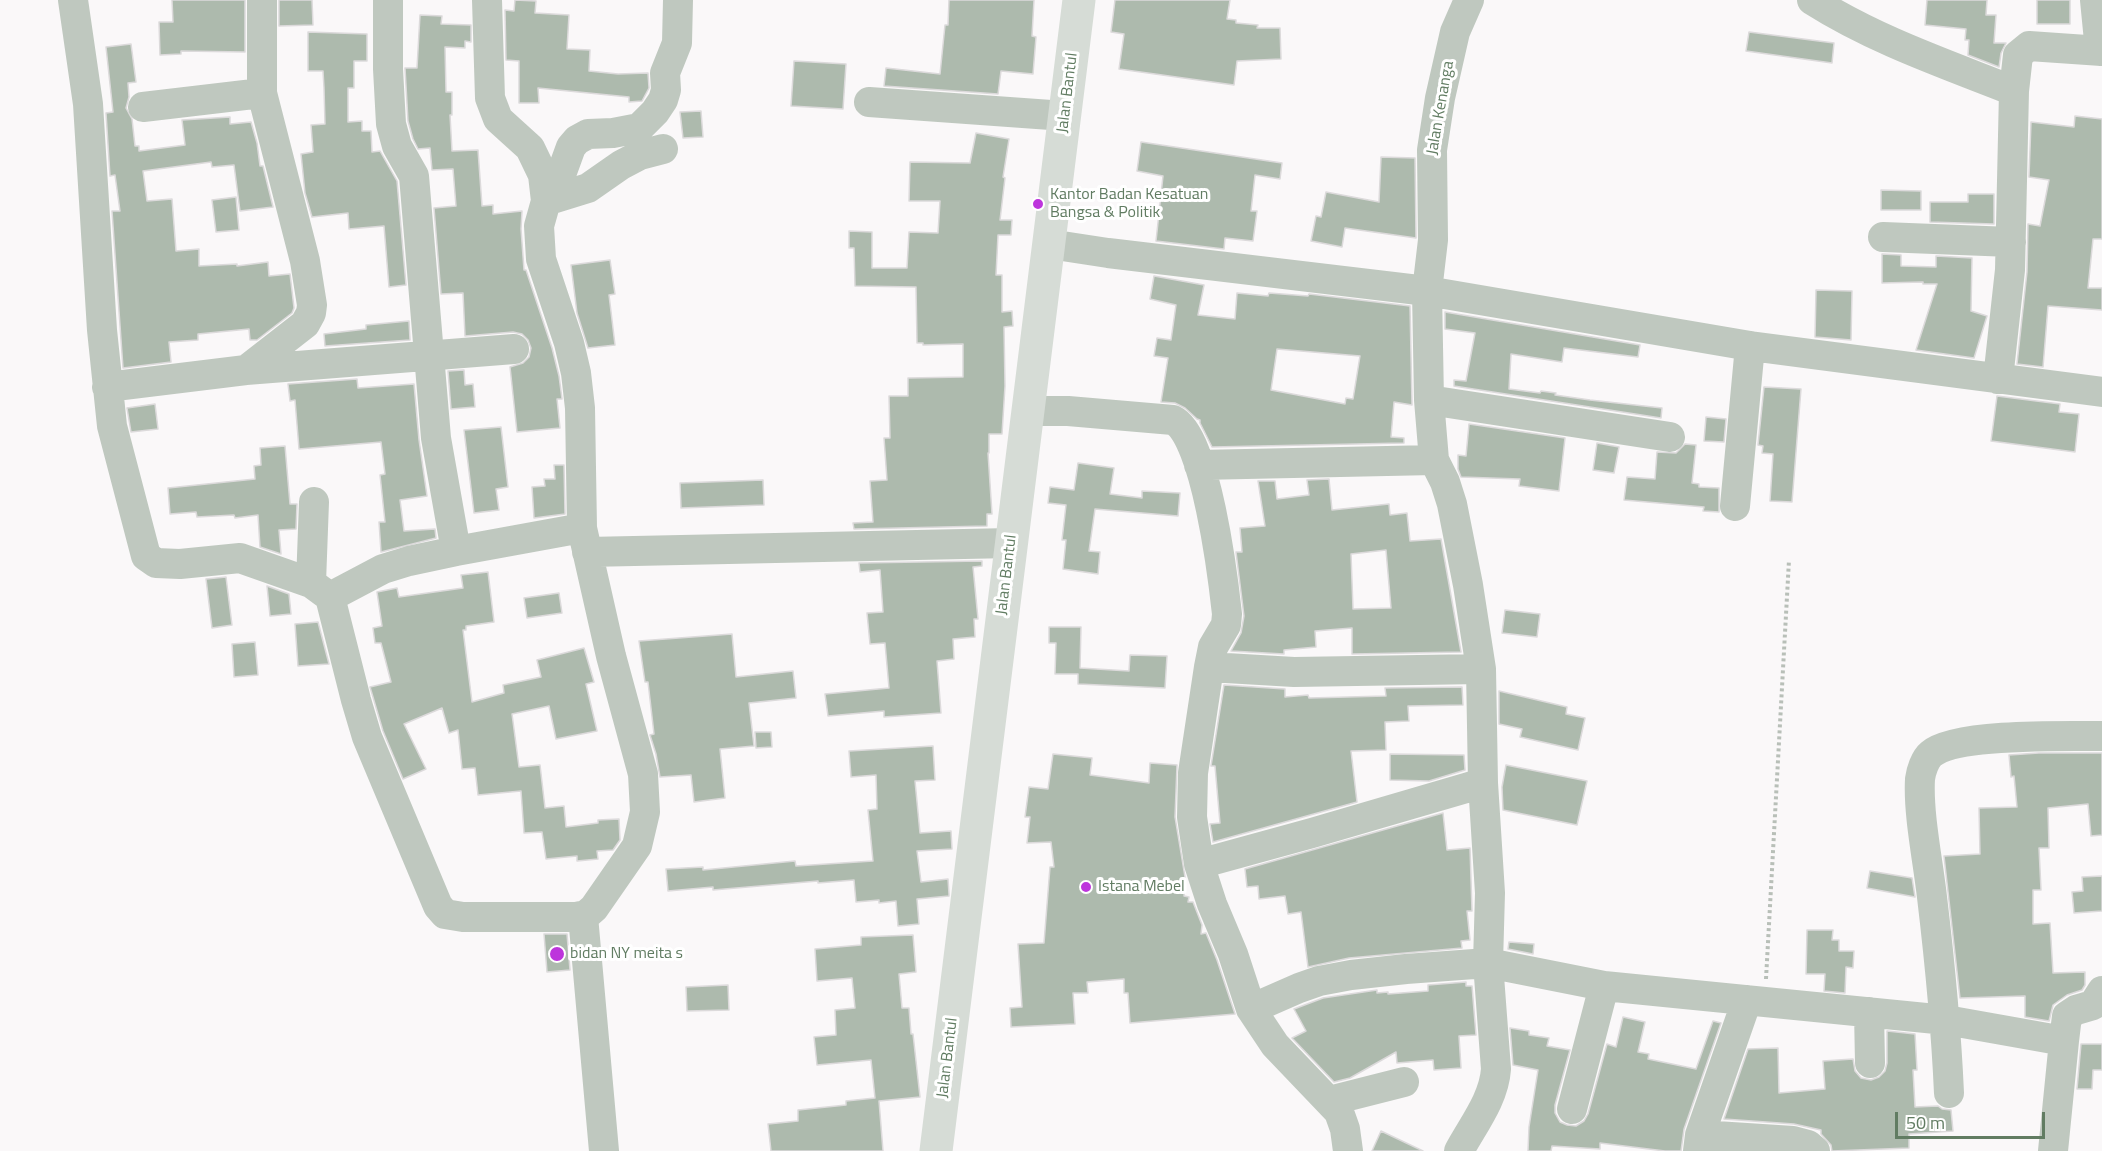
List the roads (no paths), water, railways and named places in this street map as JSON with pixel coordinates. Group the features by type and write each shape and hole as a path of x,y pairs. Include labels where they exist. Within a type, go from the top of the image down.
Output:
{"main road":[{"name":"Jalan Bantul","path":"936,1151 1027,411 1059,245 1065,116 1079,0"}],"street":[{"path":"74,0 88,104 107,387 117,450 146,556 156,563 180,564 240,558 320,590 335,609 367,737 434,898 445,914 463,917 582,916 594,908 637,846 645,812 643,774 611,656 584,540 576,373 566,334 541,259 538,239 541,214 546,201 560,180 571,147 577,140 588,134 613,133 639,128 663,100 666,90 665,73 677,43 678,0"},
{"path":"246,370 305,324 311,314 312,305 305,261 262,93 262,0"},
{"path":"388,0 391,124 397,146 414,176 436,438 456,551"},
{"path":"487,0 489,98 498,118 530,148 543,175 546,201"},
{"name":"Jalan Kenanga","path":"1434,460 1429,400 1428,291 1433,240 1432,150 1440,98 1455,32 1469,0"},
{"path":"1812,0 1845,20 1891,42 2014,91"},
{"path":"1998,379 2010,270 2014,91 2018,55 2028,46 2101,51 2095,0"},
{"path":"143,107 262,93"},
{"path":"869,102 1065,116"},
{"path":"546,201 588,188 640,155 663,149"},
{"path":"1883,237 2011,242"},
{"path":"1059,245 1108,253 1428,291 1750,346 2102,392"},
{"path":"1735,506 1750,346"},
{"path":"107,387 246,370 514,349"},
{"path":"1429,400 1670,437"},
{"path":"1027,411 1173,420 1180,423 1185,432 1199,465 1217,536 1227,614 1226,625 1214,647 1209,667 1193,773 1191,817 1199,864 1251,1009 1275,1045 1339,1112 1348,1151"},
{"path":"1199,465 1434,460 1445,482 1452,504 1468,585 1481,669 1490,893 1488,963 1496,1069 1496,1083 1490,1098 1459,1151"},
{"path":"314,502 320,590"},
{"path":"320,590 409,561 456,551 584,540 1011,543"},
{"path":"1209,667 1294,672 1481,669"},
{"path":"1949,1093 1942,969 1922,815 1920,778 1929,755 1952,744 2026,736 2102,736"},
{"path":"1199,864 1484,783"},
{"path":"582,916 604,1151"},
{"path":"1251,1009 1319,981 1406,969 1488,963 1604,986 1946,1020 2064,1041"},
{"path":"1572,1109 1604,986"},
{"path":"2054,1151 2067,1016 2076,1010 2093,1005 2102,991"},
{"path":"1756,1000 1699,1143 1793,1141 1808,1145 1815,1151"},
{"path":"1869,1012 1870,1063"},
{"path":"1329,1101 1404,1082"}],"place":[{"name":"Kantor Badan Kesatuan Bangsa & Politik","path":"1038,204"},
{"name":"Istana Mebel","path":"1086,887"},
{"name":"bidan NY meita s","path":"557,954"}]}
